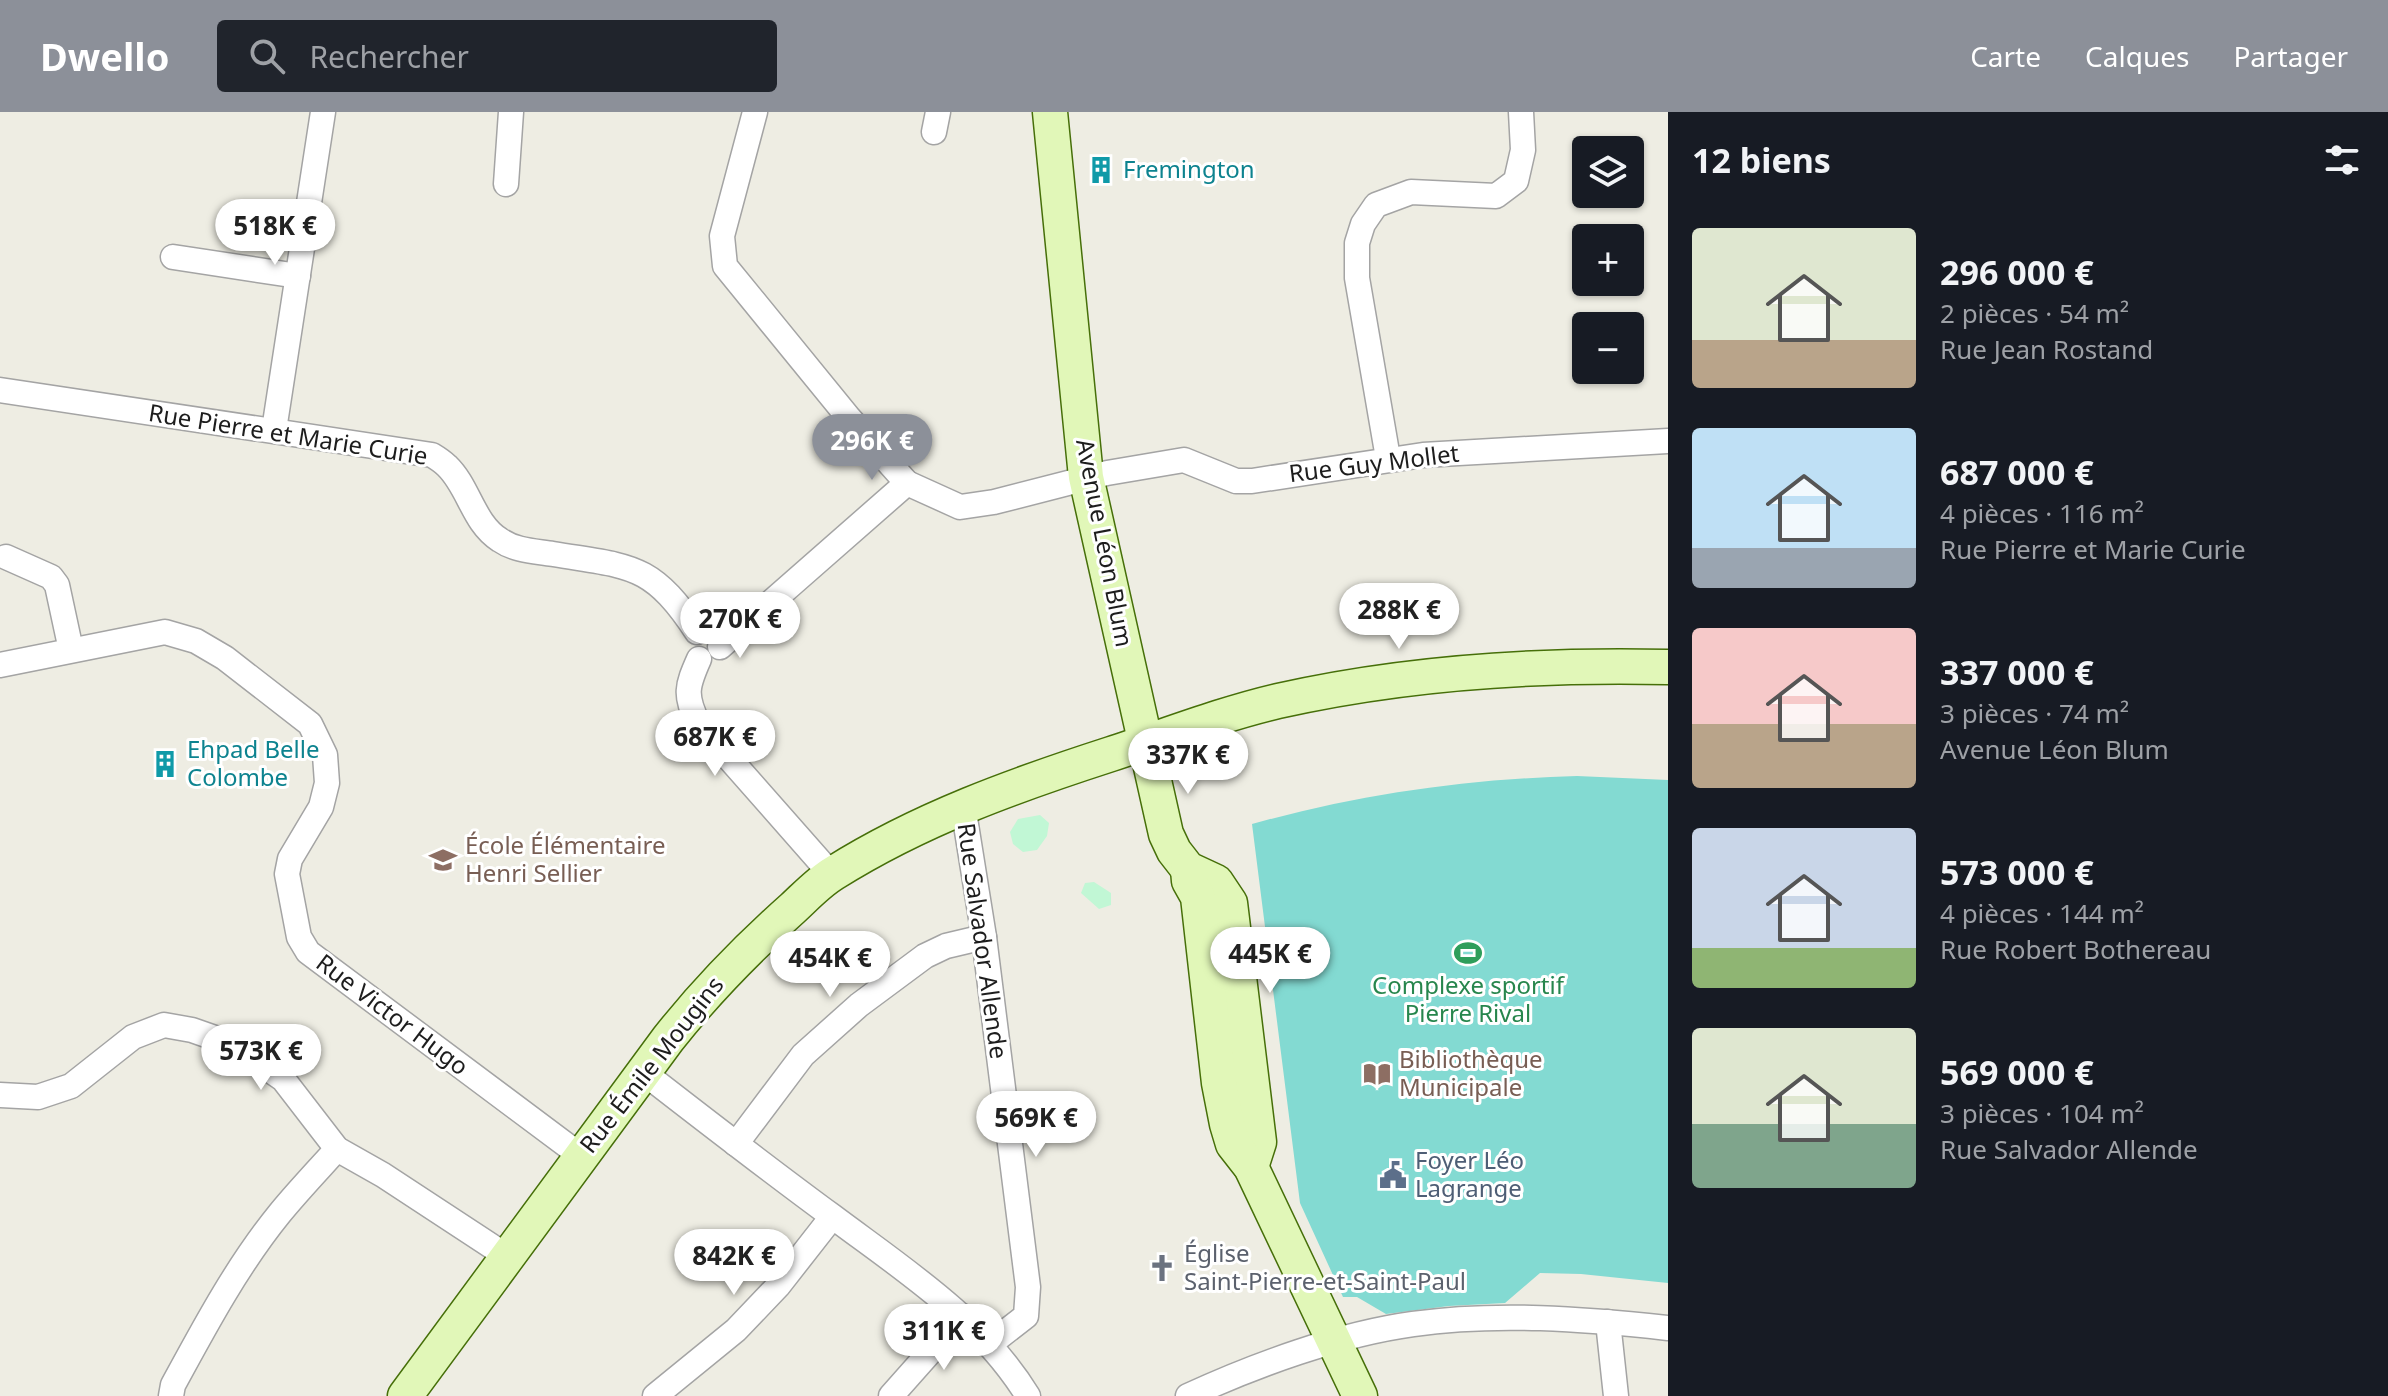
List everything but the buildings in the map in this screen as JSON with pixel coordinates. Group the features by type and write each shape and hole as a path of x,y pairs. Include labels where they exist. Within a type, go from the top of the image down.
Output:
{"street":[{"path":"274,430 323,112"},
{"path":"506,184 511,112"},
{"path":"755,112 722,236 725,266 849,418 907,483 709,653 688,686 689,705 698,723 831,874"},
{"name":"Avenue Léon Blum","path":"1050,112 1086,477 1166,834 1188,869 1216,882 1230,903 1259,1142 1251,1167 1360,1396"},
{"path":"1388,458 1357,278 1357,243 1363,224 1376,205 1411,192 1496,196 1516,181 1523,150 1521,112"},
{"path":"173,257 298,276"},
{"name":"Rue Pierre et Marie Curie","path":"0,390 432,455 448,467 484,526 496,538 513,548 641,571 655,580 680,607 697,632 710,631 717,638 709,653"},
{"name":"Rue Guy Mollet","path":"907,483 960,507 994,502 1086,477 1184,460 1236,481 1252,481 1388,458 1668,441"},
{"path":"6,557 51,577 57,585 71,650"},
{"name":"Rue Victor Hugo","path":"0,665 165,632 196,641 225,658 310,724 325,755 327,783 321,807 290,859 287,874 299,937 308,952 581,1156"},
{"name":"Rue Émile Mougins","path":"405,1396 643,1072 709,988 761,936 831,874 963,806 1146,742 1276,702 1379,682 1483,669 1585,665 1668,667"},
{"name":"Rue Salvador Allende","path":"963,806 984,937 1028,1287 1026,1316 990,1344"},
{"path":"736,1144 803,1055 859,1005 925,956 946,946 984,937"},
{"path":"0,1095 38,1097 71,1086 133,1037 164,1025 192,1030 232,1044 283,1079 337,1149 383,1175 508,1257"},
{"path":"643,1072 832,1217 921,1280 990,1344 1028,1396"},
{"path":"171,1396 173,1385 205,1326 242,1266 280,1214 337,1149"},
{"path":"655,1396 736,1330 778,1286 832,1217"},
{"path":"891,1396 962,1316"},
{"path":"1188,1396 1335,1340 1413,1324 1486,1318 1608,1322 1668,1328"},
{"path":"1608,1322 1616,1396"}],"green space":[{"path":"1040,815 1049,823 1047,836 1037,850 1023,852 1013,844 1010,832 1018,819"},
{"path":"1094,882 1111,893 1111,905 1099,909 1081,893 1085,883"}],"shaded area":[{"name":"Complexe sportif Pierre Rival","path":"1577,776 1668,780 1668,1283 1540,1273 1505,1303 1386,1314 1357,1297 1343,1297 1300,1203 1252,824 1333,804 1413,790"}],"place":[{"name":"Fremington","path":"1101,170"},
{"name":"Ehpad Belle Colombe","path":"165,764"},
{"name":"École Élémentaire Henri Sellier","path":"443,860"},
{"name":"Complexe sportif Pierre Rival","path":"1468,953"},
{"name":"Bibliothèque Municipale","path":"1377,1074"},
{"name":"Foyer Léo Lagrange","path":"1393,1175"},
{"name":"Église Saint-Pierre-et-Saint-Paul","path":"1162,1268"}]}
